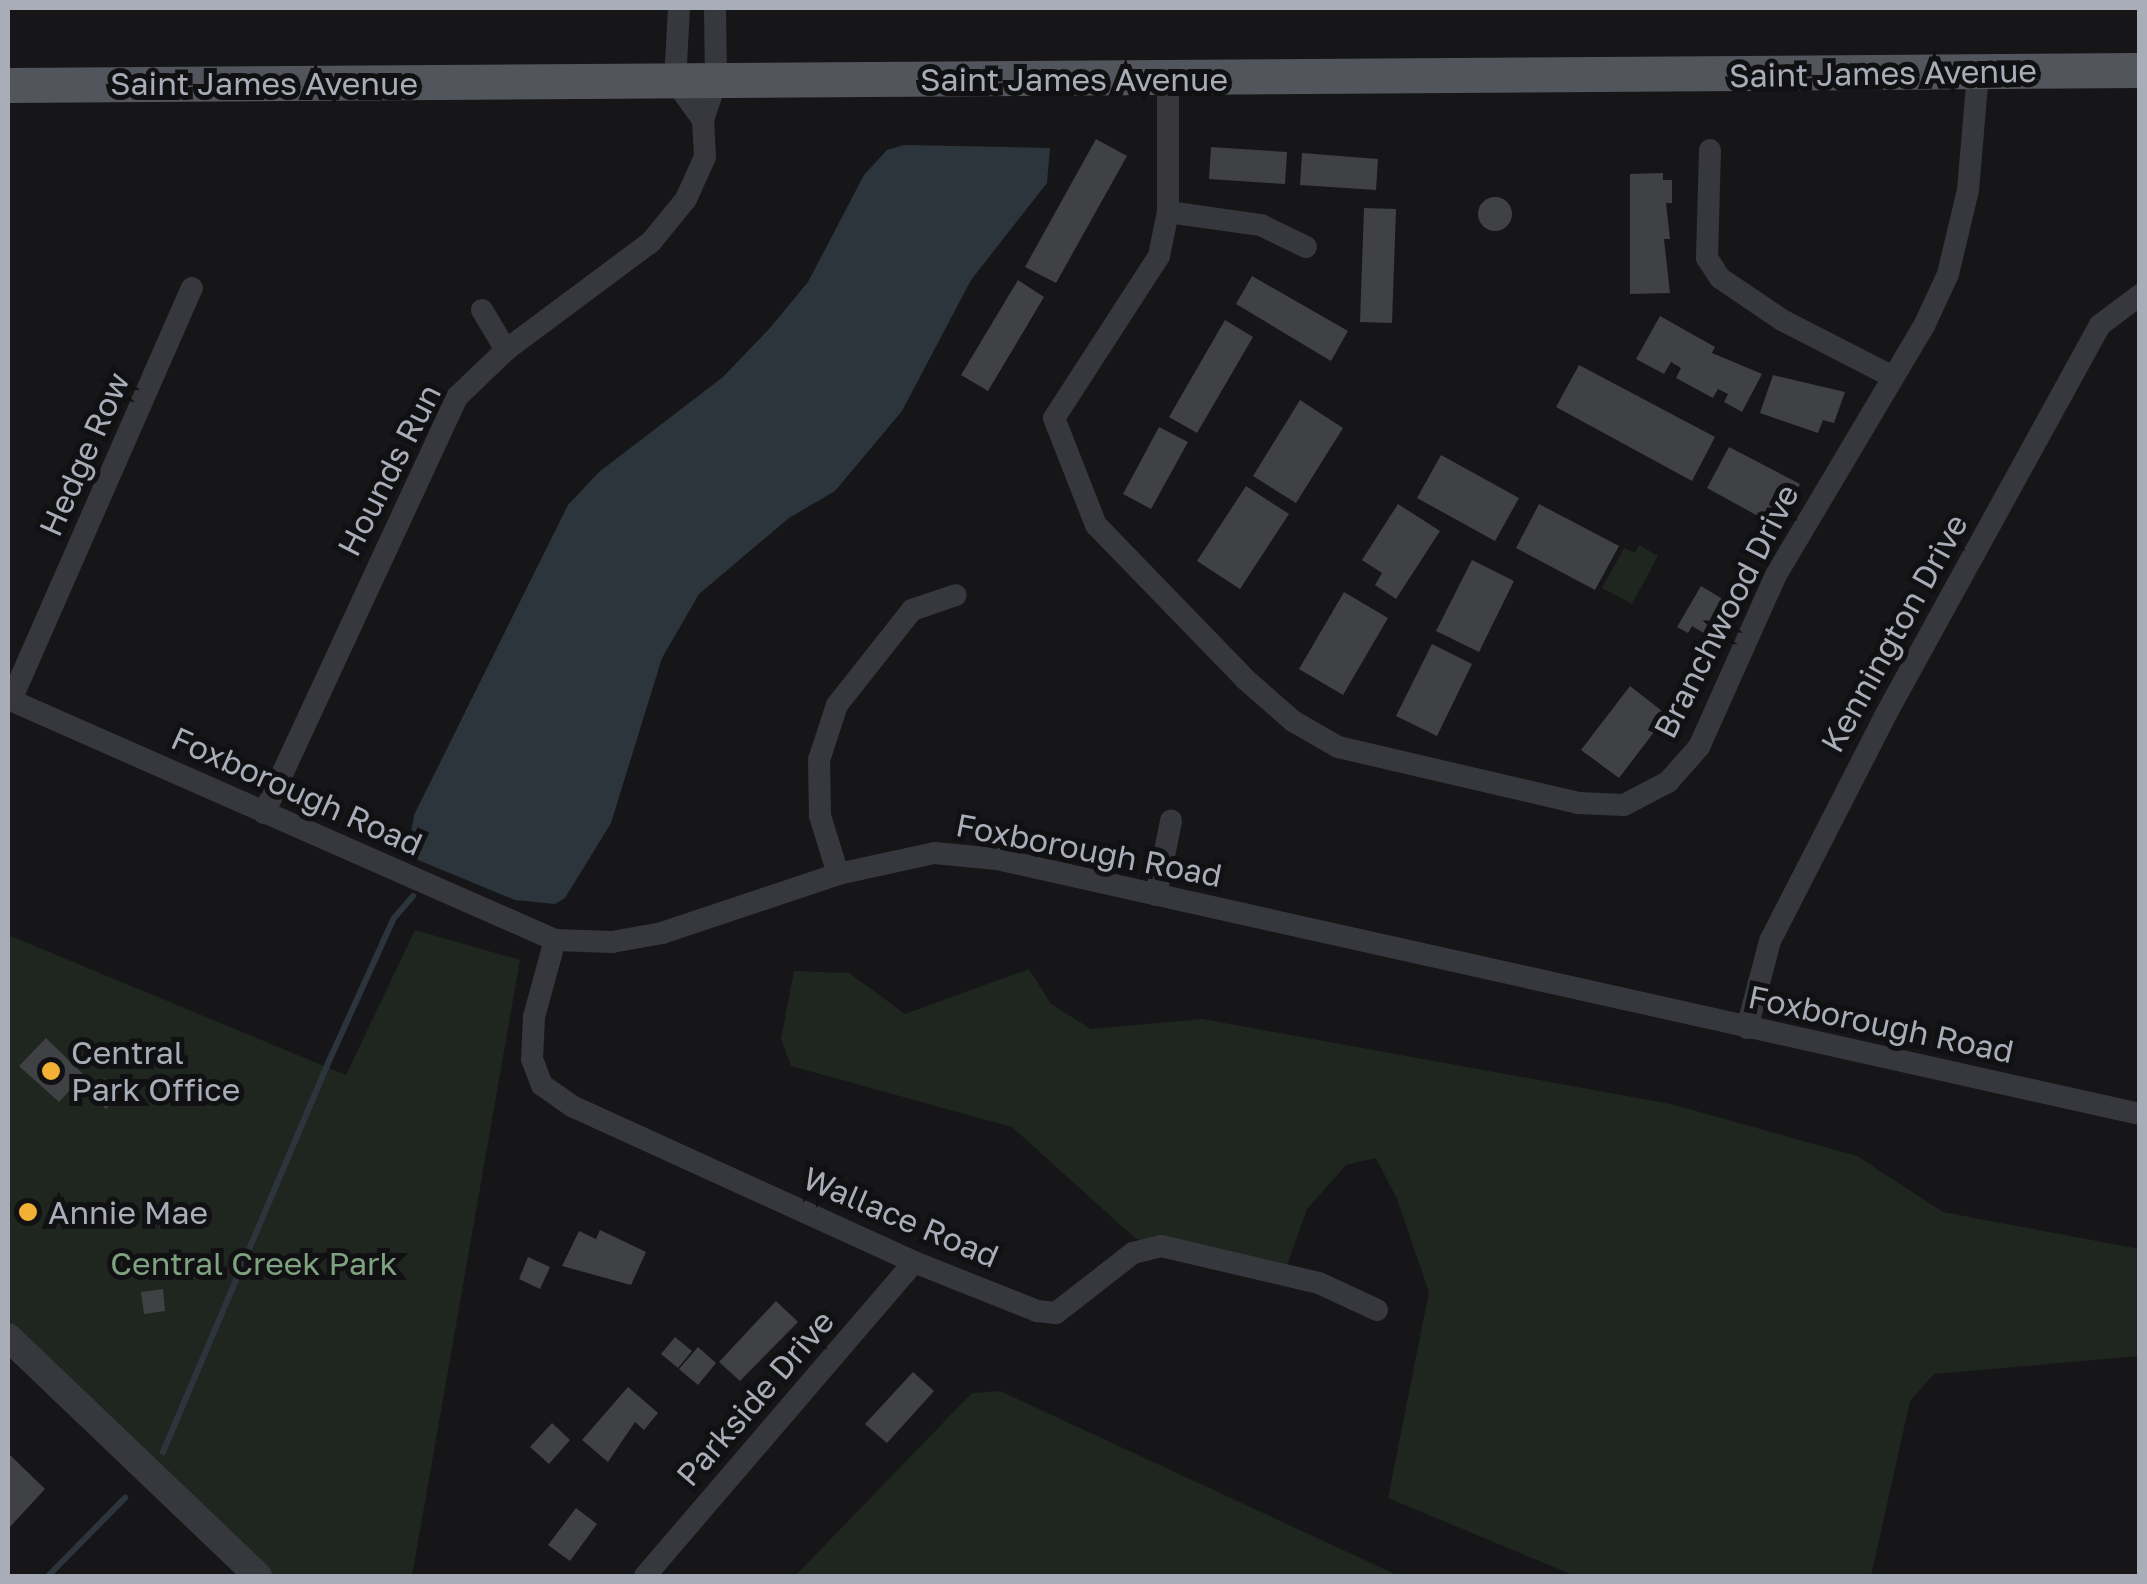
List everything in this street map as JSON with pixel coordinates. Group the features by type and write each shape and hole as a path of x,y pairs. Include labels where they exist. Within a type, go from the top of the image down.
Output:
{"main road":[{"name":"Saint James Avenue","path":"8,85 2140,70"}],"street":[{"path":"679,8 675,81 703,120"},
{"name":"Hounds Run","path":"264,813 430,447 458,397 506,350 651,242 686,199 705,157 703,120 716,81 715,8"},
{"name":"Branchwood Drive","path":"1168,212 1158,256 1054,418 1096,525 1293,721 1338,747 1578,803 1624,805 1668,782 1699,747 1776,576 1893,377 1948,274 1975,145 1978,73"},
{"path":"1168,78 1168,212 1262,226 1306,247"},
{"path":"1710,150 1707,258 1720,278 1782,320 1893,377"},
{"name":"Hedge Row","path":"9,699 192,288"},
{"name":"Kennington Drive","path":"1747,1028 1770,941 1884,716 2100,324 2140,295"},
{"path":"482,310 506,350"},
{"path":"838,874 820,816 819,760 837,705 912,610 956,595"},
{"name":"Foxborough Road","path":"9,699 555,940 612,942 662,933 838,874 934,853 997,859 2140,1114"},
{"path":"1156,894 1171,821"},
{"name":"Wallace Road","path":"555,940 534,1018 532,1059 542,1086 574,1107 914,1262 1056,1312 1133,1253 1161,1246 1318,1284 1377,1310"},
{"name":"Parkside Drive","path":"645,1576 914,1262"},
{"path":"8,1337 258,1576"}],"green space":[{"path":"1639,545 1658,556 1632,604 1602,588 1624,548 1635,553"},
{"name":"Central Creek Park","path":"415,930 520,960 412,1576 274,1576 8,1320 8,935 346,1075"},
{"path":"1029,969 1051,1004 1091,1029 1202,1019 1671,1104 1857,1156 1943,1212 2139,1249 2139,1356 1934,1374 1910,1401 1871,1576 1575,1576 1388,1498 1429,1292 1397,1199 1376,1158 1346,1165 1307,1209 1287,1265 1136,1239 1012,1127 791,1066 781,1039 794,971 849,973 905,1014"},
{"path":"1000,1391 1399,1576 795,1576 972,1393"}],"shaded area":[{"path":"904,145 1050,148 1047,183 971,280 902,411 835,491 789,518 699,594 662,658 611,823 565,898 555,904 515,900 418,860 408,851 414,815 568,505 599,472 723,377 769,329 808,282 864,175 887,150"}],"building":[{"path":"1096,139 1127,156 1056,283 1025,267"},
{"path":"1211,147 1287,152 1285,184 1209,179"},
{"path":"1302,153 1378,159 1376,190 1300,185"},
{"path":"1663,173 1663,180 1672,180 1672,203 1666,203 1670,239 1664,239 1670,293 1630,294 1630,174"},
{"path":"1495,197 1507,202 1512,214 1507,226 1495,231 1483,226 1478,214 1483,202"},
{"path":"1364,208 1396,209 1392,323 1360,322"},
{"path":"1252,276 1348,331 1331,361 1236,304"},
{"path":"1018,280 1044,297 988,391 961,375"},
{"path":"1660,316 1715,347 1712,353 1762,374 1742,412 1724,402 1728,394 1718,389 1713,398 1676,378 1681,368 1671,362 1664,374 1636,359"},
{"path":"1225,320 1253,337 1197,433 1169,417"},
{"path":"1579,365 1715,437 1692,481 1556,407"},
{"path":"1773,375 1845,392 1834,423 1823,420 1818,433 1760,413"},
{"path":"1300,400 1343,428 1296,503 1253,476"},
{"path":"1159,427 1188,442 1151,509 1123,494"},
{"path":"1729,447 1800,484 1778,527 1707,488"},
{"path":"1441,455 1519,498 1495,541 1417,498"},
{"path":"1246,486 1289,514 1240,589 1197,561"},
{"path":"1398,504 1440,531 1396,599 1375,585 1382,573 1362,560"},
{"path":"1539,504 1619,546 1595,590 1516,548"},
{"path":"1472,560 1514,581 1479,652 1436,631"},
{"path":"1701,586 1734,606 1715,640 1692,626 1688,633 1677,627"},
{"path":"1344,592 1388,618 1343,695 1299,669"},
{"path":"1432,644 1472,664 1437,736 1396,716"},
{"path":"1630,686 1667,715 1619,778 1581,750"},
{"name":"Central Park Office","path":"46,1038 84,1075 59,1102 19,1066"},
{"path":"104,1078 120,1094 106,1109 90,1093"},
{"path":"600,1230 646,1252 631,1285 562,1266 579,1231 596,1239"},
{"path":"528,1257 550,1267 540,1289 519,1279"},
{"path":"163,1289 165,1311 144,1314 141,1292"},
{"path":"776,1301 798,1322 740,1381 719,1362"},
{"path":"675,1337 692,1351 678,1368 661,1354"},
{"path":"698,1347 716,1363 698,1385 679,1369"},
{"path":"913,1372 934,1391 887,1443 865,1424"},
{"path":"628,1387 658,1413 644,1430 635,1422 608,1462 582,1440"},
{"path":"552,1423 570,1440 549,1464 530,1447"},
{"path":"8,1453 45,1489 8,1529"},
{"path":"576,1508 597,1524 570,1561 548,1545"}],"waterway":[{"path":"163,1452 329,1061 394,918 413,896"},
{"path":"48,1576 125,1498"}],"place":[{"name":"Central Park Office","path":"51,1071"},
{"name":"Annie Mae","path":"28,1212"}]}
